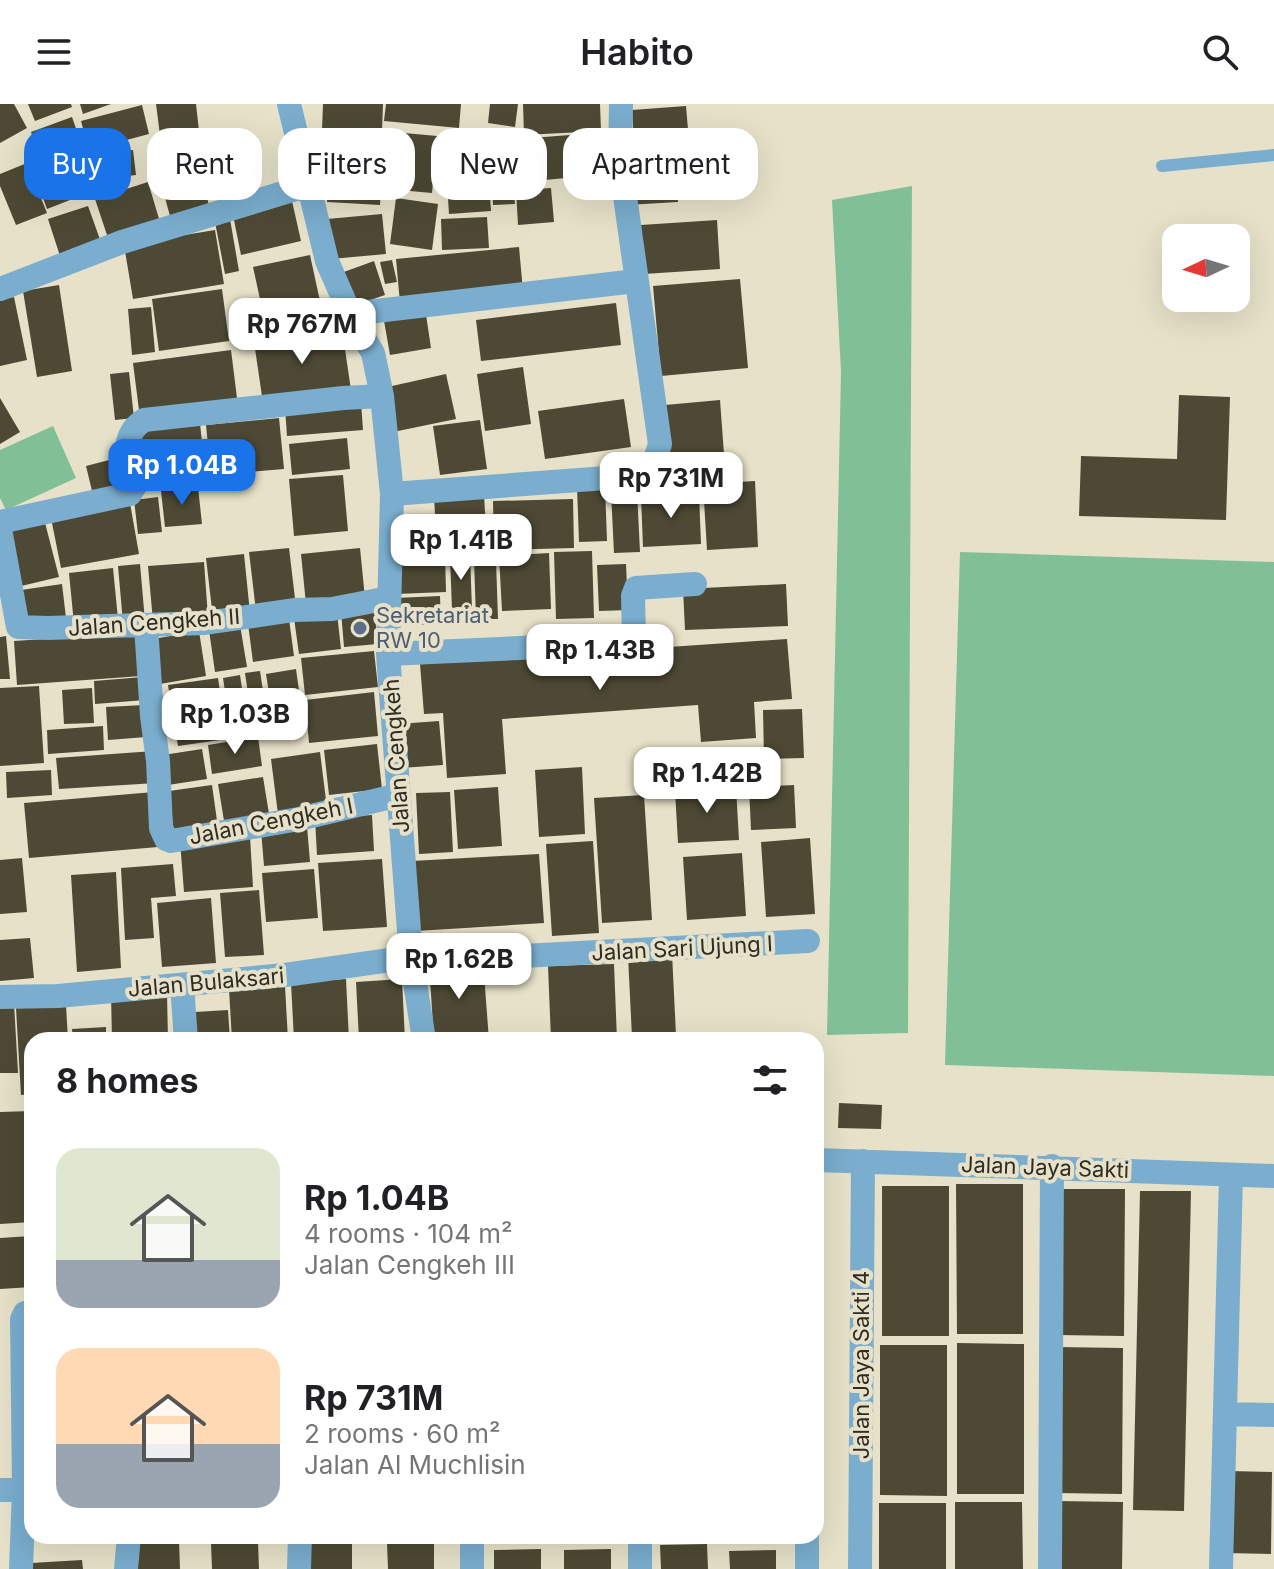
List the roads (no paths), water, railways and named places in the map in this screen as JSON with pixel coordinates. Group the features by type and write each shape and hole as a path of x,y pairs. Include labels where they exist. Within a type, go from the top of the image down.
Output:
{"street":[{"name":"Jalan Cengkeh","path":"289,104 295,128"},
{"path":"392,494 633,476 647,472 654,463 660,444 620,161 621,104"},
{"path":"0,289 122,242 278,194"},
{"name":"Jalan Cengkeh","path":"313,200 327,261 350,314 373,353 382,396 392,494 388,654 411,957 423,1032"},
{"path":"350,314 636,281"},
{"path":"0,522 130,494 135,486 126,449 130,432 144,420 382,396"},
{"name":"Jalan Cengkeh II","path":"0,529 9,629 205,623 294,610 332,609 389,598"},
{"path":"388,654 630,643 634,638 633,596 636,588 695,584"},
{"name":"Jalan Cengkeh I","path":"146,626 161,828 166,839 171,841 299,819 399,795"},
{"name":"Jalan Sari Ujung I","path":"411,957 522,956 808,941"},
{"name":"Jalan Bulaksari","path":"0,997 58,996 285,975 411,957"},
{"path":"182,985 185,1032"},
{"name":"Jalan Jaya Sakti","path":"824,1160 1274,1176"},
{"name":"Jalan Jaya Sakti 4","path":"860,1569 863,1161"},
{"path":"1050,1569 1052,1166"},
{"path":"1221,1569 1231,1175"},
{"path":"21,1569 12,1490 24,1315"},
{"path":"1225,1414 1274,1415"},
{"path":"126,1569 128,1544"},
{"path":"299,1569 300,1544"},
{"path":"472,1544 472,1569"},
{"path":"640,1544 640,1569"},
{"path":"807,1544 807,1569"}],"lane":[{"path":"1162,166 1274,155"}],"place":[{"name":"Sekretariat RW 10","path":"360,628"}]}
